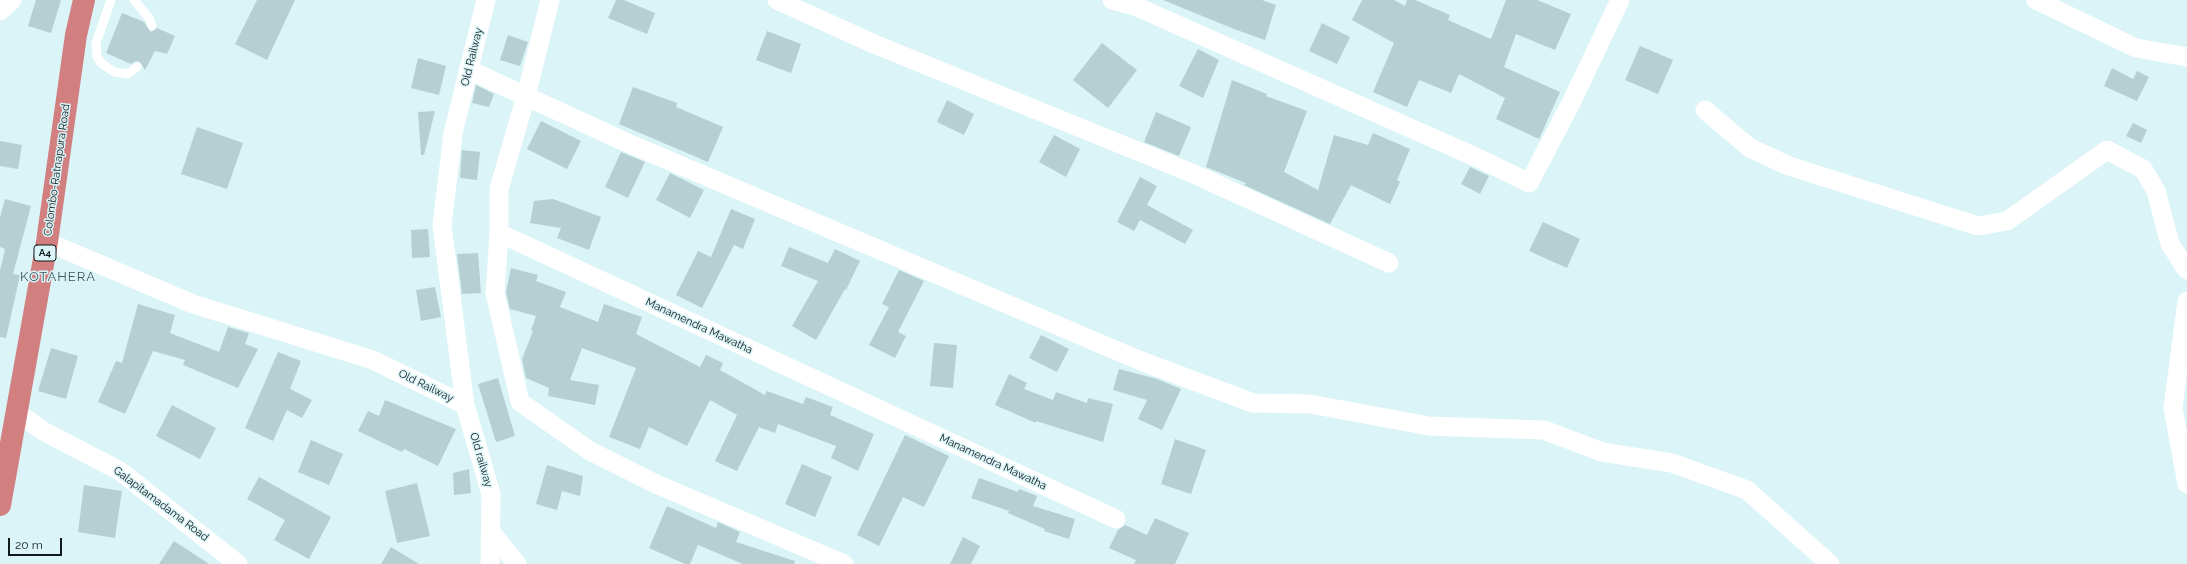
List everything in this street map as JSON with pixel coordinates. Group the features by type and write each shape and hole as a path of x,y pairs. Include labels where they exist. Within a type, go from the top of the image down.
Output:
{"highway":[{"name":"Colombo-Ratnapura Road","path":"0,505 18,413 46,242 76,35 84,0"}],"street":[{"path":"0,11 12,0"},
{"name":"Old Railway","path":"466,405 442,225 453,133 486,0"},
{"path":"550,0 526,96 499,189 499,233 496,293 520,402 590,450 656,484 844,564"},
{"path":"777,0 874,44 1194,174 1389,263"},
{"path":"1112,0 1142,9 1480,159 1529,183 1571,103 1620,0"},
{"path":"2038,0 2136,48 2187,57"},
{"path":"469,70 623,141 1141,361 1253,403 1310,404 1429,426 1544,430 1602,452 1672,462 1747,490 1830,564"},
{"path":"1705,110 1750,148 1789,166 1978,226 2007,221 2107,150 2143,168 2156,191 2170,244 2187,270"},
{"name":"Manamendra Mawatha","path":"499,233 1116,519"},
{"name":"Old Railway","path":"46,242 193,304 373,360 466,405"},
{"path":"2187,301 2173,408 2187,484"},
{"name":"Old railway","path":"466,405 491,494 490,564"},
{"name":"Galapitamadama Road","path":"18,413 43,430 120,470 238,564"},
{"path":"490,532 517,564"}],"lane":[{"path":"111,0 96,43 97,56 101,63 114,72 128,74 137,67"},
{"path":"134,0 149,18 152,26"}],"building":[{"path":"36,0 61,0 51,33 28,26"},
{"path":"257,0 295,0 267,60 235,44"},
{"path":"616,0 624,0 655,13 647,34 608,18"},
{"path":"1163,0 1262,0 1276,5 1265,40"},
{"path":"1362,0 1394,0 1405,6 1407,0 1415,0 1450,15 1448,20 1491,39 1506,0 1537,0 1571,14 1555,50 1516,34 1504,67 1560,92 1539,139 1496,119 1505,98 1459,74 1451,93 1419,80 1407,107 1373,92 1394,43 1352,20"},
{"path":"122,13 144,22 151,32 157,28 175,36 167,54 155,51 145,70 140,62 136,61 131,64 106,53"},
{"path":"1322,23 1350,37 1337,64 1309,51"},
{"path":"767,31 801,44 791,73 756,60"},
{"path":"508,35 528,42 520,66 500,60"},
{"path":"1102,43 1137,70 1108,108 1073,80"},
{"path":"1640,46 1673,60 1658,94 1625,80"},
{"path":"1198,49 1219,60 1203,98 1179,86"},
{"path":"418,58 446,66 439,95 411,88"},
{"path":"2112,68 2133,79 2137,71 2149,77 2137,101 2104,86"},
{"path":"1232,80 1267,94 1266,96 1307,111 1284,172 1318,190 1334,135 1368,145 1373,133 1410,149 1397,180 1400,182 1390,204 1351,185 1330,224 1244,185 1246,183 1206,167"},
{"path":"476,85 494,94 489,107 472,103"},
{"path":"633,87 677,103 676,107 723,127 708,162 619,124"},
{"path":"947,100 974,114 964,135 937,122"},
{"path":"435,111 424,155 421,155 418,112"},
{"path":"1156,112 1191,127 1179,156 1144,142"},
{"path":"541,121 581,141 567,169 527,149"},
{"path":"2133,123 2147,130 2141,143 2126,136"},
{"path":"197,127 243,143 227,189 181,174"},
{"path":"1054,135 1080,149 1066,177 1039,162"},
{"path":"0,141 22,145 18,169 0,166"},
{"path":"462,150 480,152 477,180 460,178"},
{"path":"621,152 645,162 628,198 605,187"},
{"path":"1470,167 1489,176 1480,194 1461,184"},
{"path":"670,173 704,190 690,218 656,200"},
{"path":"1140,177 1157,186 1147,205 1193,230 1185,244 1140,220 1134,231 1117,222"},
{"path":"5,199 31,206 13,274 20,275 6,338 0,337 0,271 5,249 0,247 0,218"},
{"path":"553,199 601,217 589,250 557,238 561,228 530,223 534,201"},
{"path":"731,209 755,219 743,249 734,245 702,308 676,295 698,251 711,257"},
{"path":"1543,222 1580,239 1567,268 1529,251"},
{"path":"428,229 430,257 412,258 411,230"},
{"path":"789,247 828,263 835,249 860,261 846,290 845,289 816,340 792,326 818,281 781,266"},
{"path":"478,253 481,293 462,294 457,254"},
{"path":"511,268 538,275 536,281 566,292 560,307 598,322 604,304 642,317 636,334 700,367 706,355 723,363 720,370 765,395 767,391 803,404 806,397 833,407 830,415 874,434 858,471 831,458 836,446 778,424 775,433 759,427 737,471 715,461 737,415 710,400 687,446 649,427 640,449 609,437 636,368 582,348 570,380 599,385 595,405 548,396 549,388 526,378 522,359 533,331 531,330 536,316 510,309 506,292"},
{"path":"899,270 924,281 898,332 906,336 895,358 869,345 889,307 882,304"},
{"path":"435,287 441,317 421,321 416,290"},
{"path":"138,304 175,315 170,333 219,352 228,327 249,333 245,344 258,349 238,388 183,365 185,360 153,351 125,414 98,402 116,361 122,363"},
{"path":"1041,335 1069,349 1057,372 1029,358"},
{"path":"934,343 957,345 953,388 930,386"},
{"path":"51,348 78,356 66,399 38,391"},
{"path":"278,352 301,361 290,389 312,400 302,418 287,410 273,441 245,428"},
{"path":"1119,369 1157,379 1181,389 1162,430 1138,419 1147,400 1113,390"},
{"path":"1009,374 1027,383 1024,389 1053,400 1056,392 1087,403 1088,398 1113,404 1103,442 1036,421 1036,423 995,405"},
{"path":"498,378 515,436 496,442 478,384"},
{"path":"385,400 456,429 438,466 404,449 402,452 358,431 368,411 379,416"},
{"path":"172,405 216,428 200,459 156,436"},
{"path":"905,435 949,456 924,507 903,497 879,546 857,535"},
{"path":"1175,439 1206,450 1191,494 1161,484"},
{"path":"311,440 343,454 329,485 298,472"},
{"path":"802,464 832,477 815,517 785,504"},
{"path":"547,465 583,476 580,496 562,491 557,510 536,504"},
{"path":"469,469 471,493 454,495 453,473"},
{"path":"259,477 331,517 309,559 274,540 285,520 247,499"},
{"path":"979,478 1018,492 1019,489 1037,496 1033,506 1075,519 1069,539 1044,531 1045,529 1008,513 1009,511 971,498"},
{"path":"417,483 430,536 397,543 385,491"},
{"path":"84,485 122,491 115,538 78,532"},
{"path":"667,506 716,528 718,522 740,532 736,542 795,561 794,564 743,564 698,545 690,564 685,564 649,548"},
{"path":"1155,518 1189,533 1175,564 1134,564 1136,560 1109,548 1118,530 1125,525 1147,535"},
{"path":"963,537 980,546 971,564 950,564"},
{"path":"174,541 209,564 159,564"},
{"path":"391,547 419,564 381,564"}],"district":[{"name":"KOTAHERA","path":"58,277"}]}
